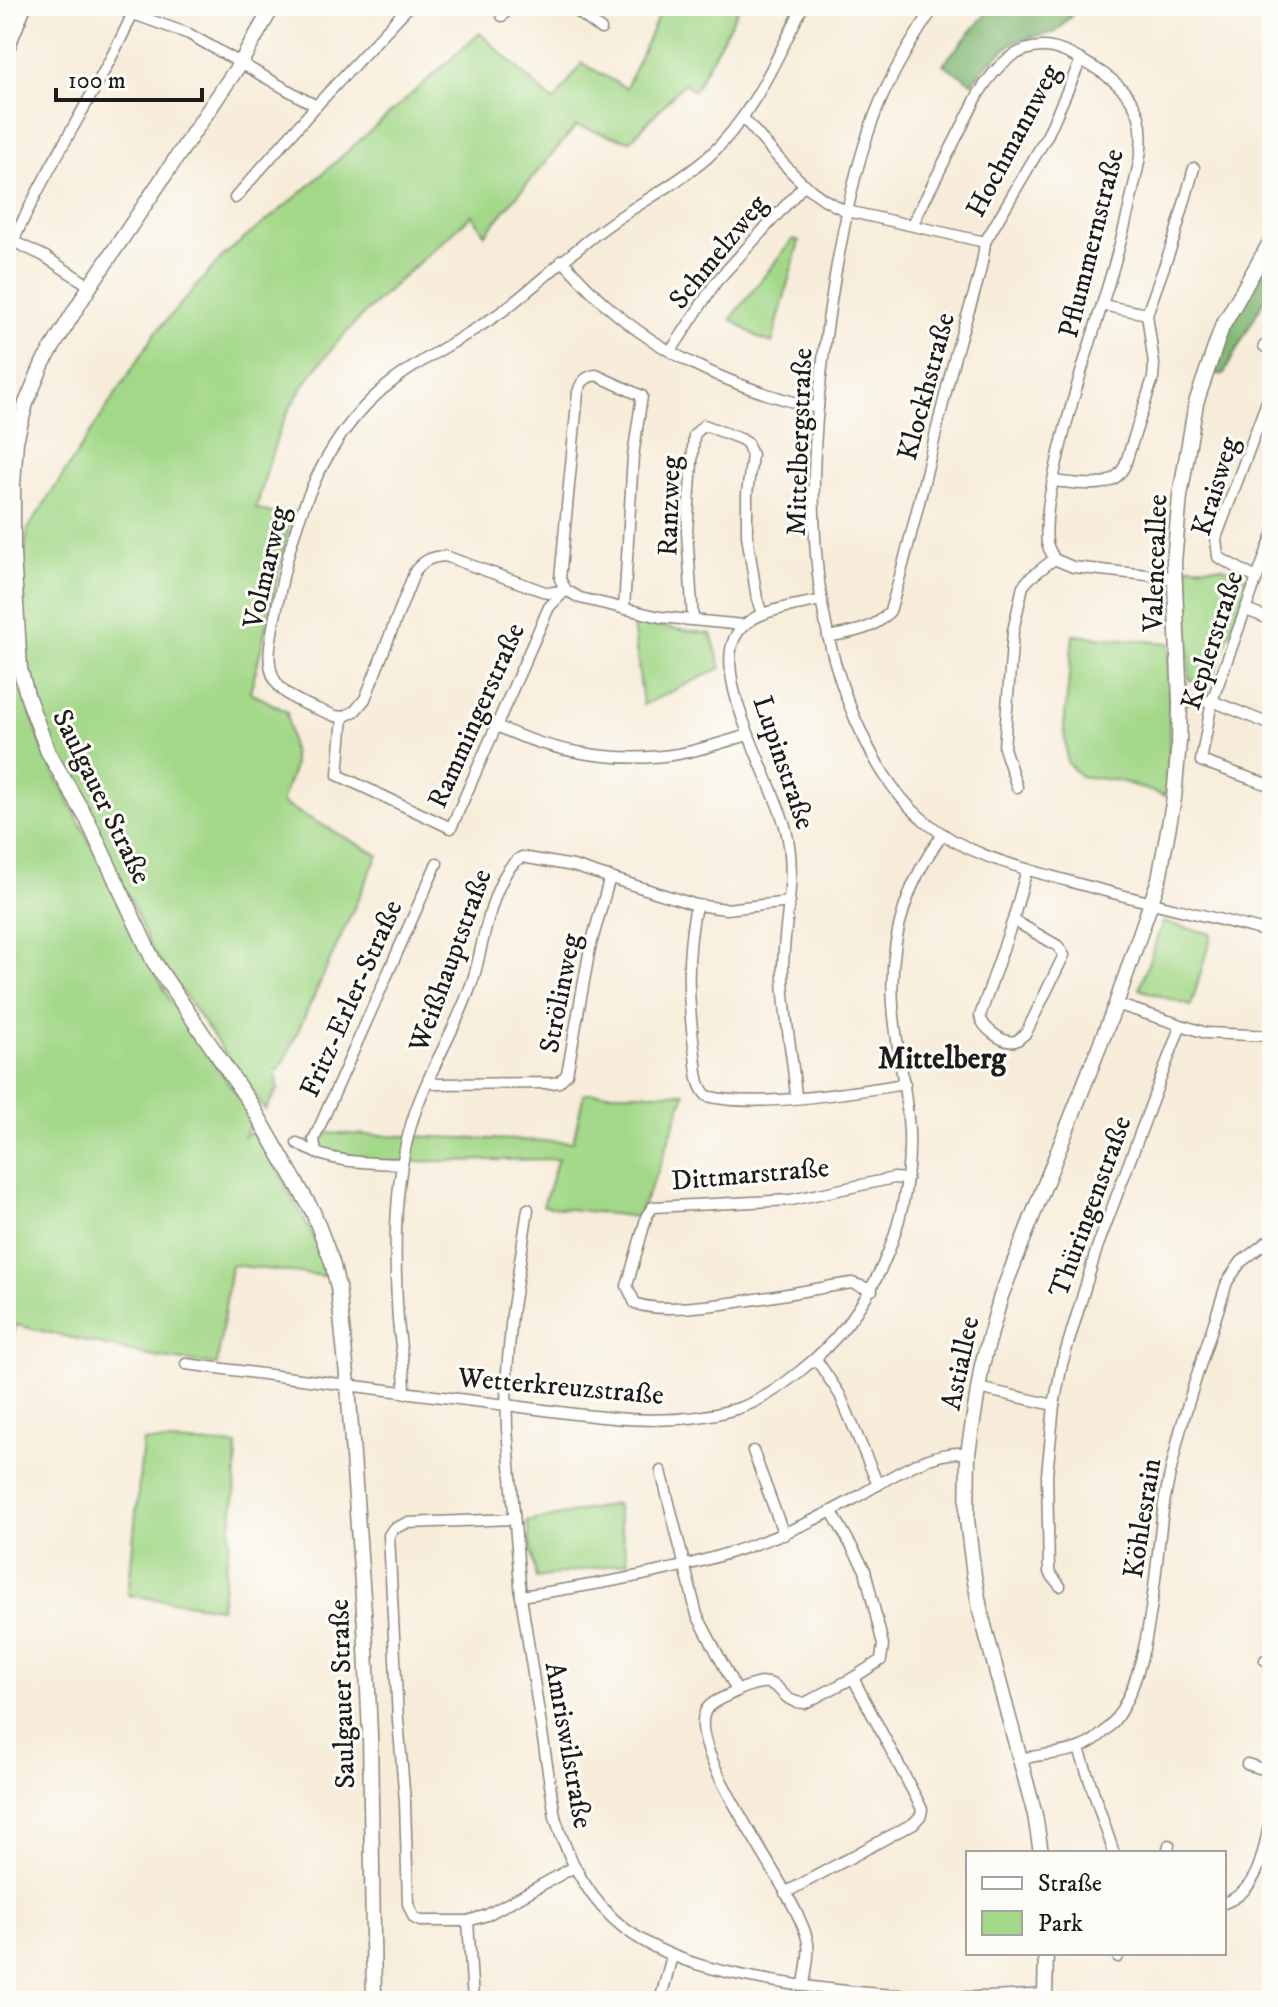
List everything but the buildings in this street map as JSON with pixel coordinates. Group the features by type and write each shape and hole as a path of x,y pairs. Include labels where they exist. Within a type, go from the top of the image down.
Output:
{"main road":[{"name":"Saulgauer Straße","path":"273,6 241,62 90,286 43,363 26,403 16,441 13,554 20,669 48,752 87,819 154,962 252,1106 313,1212 332,1262 338,1287 348,1385 370,1734 374,2001"},
{"name":"Valenceallee","path":"1152,904 1172,812 1180,703 1175,578 1180,496 1196,403 1222,327 1272,239"},
{"name":"Astiallee","path":"1041,1851 1035,1815 981,1614 974,1576 967,1520 968,1453 978,1388 1001,1296 1152,904"},
{"path":"1045,1997 1046,1955"}],"street":[{"path":"6,56 26,6"},
{"path":"111,6 189,34 316,106"},
{"path":"391,6 401,15"},
{"path":"235,198 409,6"},
{"path":"502,16 512,6"},
{"path":"570,6 601,29"},
{"name":"Volmarweg","path":"343,717 284,692 270,669 269,658 283,573 298,517 310,488 339,440 378,393 423,359 503,310 608,225 683,177 732,133 744,119 803,6"},
{"name":"Mittelbergstraße","path":"935,6 884,93 847,211 825,345 818,408 815,506 822,600 838,679 869,749 895,791 913,811 943,834 984,855 1027,869 1272,933"},
{"path":"6,258 10,239 117,48 132,15"},
{"name":"Pflummernstraße","path":"912,225 979,93 1002,63 1023,50 1050,47 1081,60 1099,70 1132,102 1141,127 1141,145 1123,236 1064,429 1053,481 1047,545 1054,559"},
{"name":"Hochmannweg","path":"985,242 1047,136 1081,60"},
{"path":"744,119 827,203 847,211 985,242"},
{"path":"1053,481 1105,484 1112,482 1122,472 1153,378 1147,314 1174,239 1194,168"},
{"name":"Schmelzweg","path":"671,351 716,282 805,184"},
{"path":"10,239 44,256 90,286"},
{"name":"Klockhstraße","path":"828,637 872,626 883,620 890,611 913,535 959,339 983,268 985,242"},
{"path":"562,260 605,304 671,351 751,388 818,408"},
{"path":"1102,305 1147,314"},
{"path":"624,609 633,456 642,396 596,375 581,383 578,392 560,579 566,590 580,598 624,609 744,625 762,614 822,600"},
{"name":"Kraisweg","path":"1256,578 1218,557 1216,538 1272,388"},
{"name":"Ranzweg","path":"693,620 687,532 689,495 694,435 704,425 741,439 747,443 752,455 747,494 747,535 762,614"},
{"name":"Keplerstraße","path":"1272,537 1212,701 1201,761 1272,786"},
{"path":"343,717 355,711 365,699 415,571 427,559 445,556 548,593 566,590"},
{"path":"1017,787 1004,748 1013,631 1023,586 1054,559 1073,567 1175,578"},
{"name":"Rammingerstraße","path":"343,717 338,775 451,828 549,607 566,590"},
{"path":"1246,610 1272,620"},
{"name":"Lupinstraße","path":"744,625 736,634 730,656 732,680 749,735 785,826 793,867 784,950 784,996 796,1097"},
{"path":"1180,703 1212,701 1272,725"},
{"path":"497,726 537,741 613,756 676,754 749,735"},
{"name":"Wetterkreuzstraße","path":"348,1385 650,1420 699,1417 736,1409 759,1400 816,1359 851,1320 872,1290 898,1224 907,1179 909,1135 893,1006 896,938 912,885 943,834"},
{"name":"Weißhauptstraße","path":"405,1393 397,1285 397,1214 402,1164 411,1123 466,998 496,898 513,862 528,857 573,866 696,905 726,909 790,902"},
{"name":"Fritz-Erler-Straße","path":"316,1153 314,1139 437,863"},
{"path":"1013,920 1058,946 1064,955 1026,1033 1014,1041 1007,1041 986,1028 980,1016 1027,869"},
{"name":"Strölinweg","path":"429,1081 437,1084 552,1083 563,1079 569,1070 590,948 610,877"},
{"path":"696,905 689,946 687,998 702,1092 716,1098 796,1097 905,1084"},
{"path":"1116,1004 1206,1033 1272,1036"},
{"name":"Thüringenstraße","path":"1060,1586 1049,1572 1047,1475 1054,1405 1062,1364 1097,1248 1180,1027"},
{"path":"297,1143 316,1153 360,1162 402,1164"},
{"name":"Dittmarstraße","path":"872,1290 852,1283 701,1306 657,1308 635,1303 627,1286 647,1215 653,1207 791,1200 894,1178 907,1179"},
{"name":"Amriswilstraße","path":"528,1209 512,1314 506,1405 521,1596 555,1817 562,1843 574,1867 602,1909 623,1928 672,1956 741,1975 850,1997 1045,1997"},
{"name":"Köhlesrain","path":"1020,1759 1079,1749 1098,1738 1118,1716 1137,1672 1155,1584 1163,1509 1181,1429 1227,1282 1241,1262 1272,1238"},
{"path":"816,1359 840,1395 878,1485"},
{"path":"186,1364 348,1385"},
{"path":"978,1388 1054,1405"},
{"path":"753,1451 784,1535"},
{"path":"521,1596 617,1582 684,1567 784,1535 938,1456 968,1453"},
{"path":"661,1471 697,1615 737,1691"},
{"path":"804,1986 808,1944 785,1893 720,1779 704,1724 707,1708 758,1681 765,1681 797,1703 805,1703 881,1660 883,1645 865,1570 832,1512"},
{"path":"514,1519 407,1523 393,1529 389,1535 408,1904 414,1918 420,1921 468,1921 489,1914 574,1867"},
{"path":"785,1893 914,1823 921,1815 922,1809 853,1678"},
{"path":"1079,1749 1113,1851"},
{"path":"1247,1764 1272,1772"},
{"path":"1226,1902 1243,1893 1254,1878 1272,1811"},
{"path":"468,1921 473,2001"},
{"path":"660,2001 672,1956"}],"green space":[{"path":"663,6 740,6 694,91 684,83 630,141 576,126 485,234 472,215 348,330 306,382 279,432 256,508 291,520 250,692 287,712 294,766 281,803 378,855 283,1064 275,1072 278,1089 265,1110 151,948 55,749 23,669 16,671 45,754 170,1000 254,1119 244,1136 257,1130 316,1242 325,1276 231,1265 217,1365 154,1357 16,1325 8,1358 6,459 15,579 28,529 156,332 223,256 302,192 480,33 554,102 582,63 626,88"},
{"path":"1080,6 1056,32 1015,41 983,68 972,83 943,64 992,7"},
{"path":"793,239 799,241 772,343 731,319"},
{"path":"1272,248 1272,285 1223,375 1214,373 1225,326"},
{"path":"1188,566 1224,567 1250,579 1208,690 1189,679"},
{"path":"633,623 711,634 721,668 643,705"},
{"path":"1073,635 1169,643 1169,757 1165,796 1120,781 1080,776 1067,762 1064,728"},
{"path":"1163,922 1212,934 1191,1006 1139,989"},
{"path":"584,1093 685,1093 658,1171 637,1217 543,1206 558,1159 382,1162 303,1146 320,1133 573,1142"},
{"path":"143,1441 237,1445 235,1493 221,1608 128,1595"},
{"path":"616,1504 628,1562 536,1578 527,1522"}],"district":[{"name":"Mittelberg","path":"942,1058"}]}
